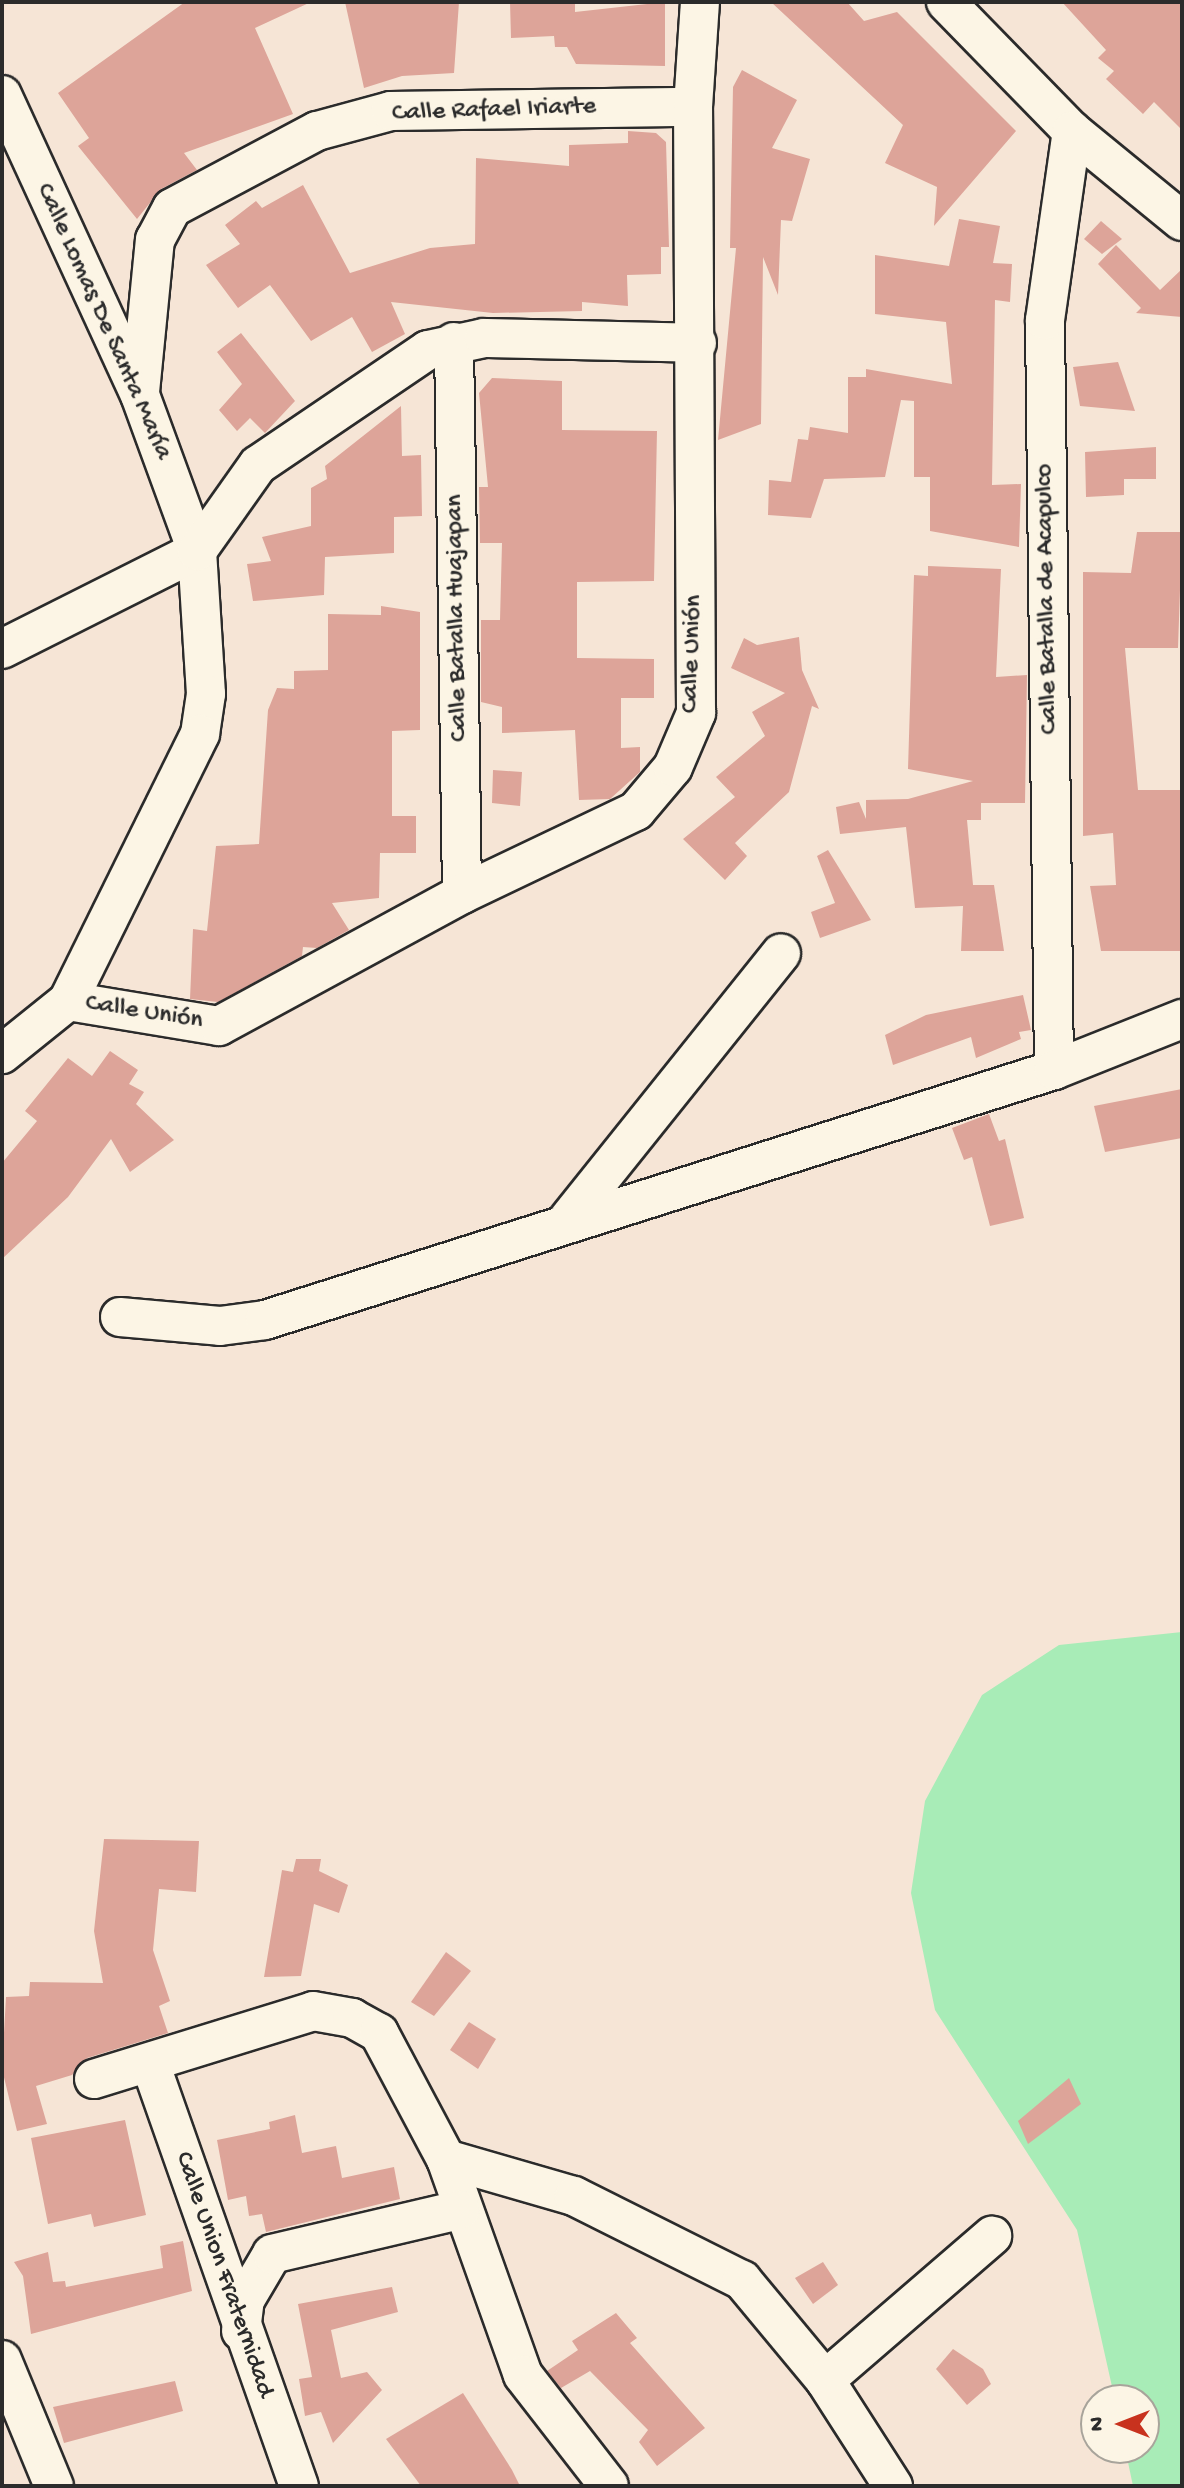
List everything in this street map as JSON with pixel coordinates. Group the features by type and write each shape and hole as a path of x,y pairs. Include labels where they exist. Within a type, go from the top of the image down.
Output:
{"street":[{"name":"Calle Unión","path":"68,1001 219,1026 462,894 636,811 673,767 696,713 697,343 693,107 700,2"},
{"path":"946,2 1072,131 1182,221"},
{"name":"Calle Lomas De Santa María","path":"2,95 140,395 197,551 206,670 200,734 68,1001"},
{"name":"Calle Rafael Iriarte","path":"140,395 155,240 172,208 317,131 391,111 693,107"},
{"name":"Calle Batalla de Acapulco","path":"1054,1070 1045,320 1072,131"},
{"path":"2,649 197,551 258,465 428,350 454,342 697,343"},
{"name":"Calle Batalla Huajapan","path":"454,342 462,894"},
{"path":"569,1218 781,953"},
{"path":"2,1054 68,1001"},
{"path":"120,1317 240,1326 569,1218 1054,1070 1182,1019"},
{"path":"94,2079 313,2011 352,2018 379,2033 446,2159 460,2210 523,2375 609,2486"},
{"name":"Calle Union Fraternidad","path":"150,2063 241,2331 299,2486"},
{"path":"446,2159 574,2196 742,2280 825,2380 893,2486"},
{"path":"241,2331 250,2286 272,2254 460,2210"},
{"path":"825,2380 992,2236"},
{"path":"2,2360 54,2486"}],"green space":[{"path":"1182,1632 1182,2486 1133,2486 1128,2464 1160,2464 1160,2384 1111,2384 1077,2230 935,2010 911,1893 925,1801 982,1695 1059,1645"}],"building":[{"path":"185,2 311,2 255,28 293,114 184,153 197,170 161,189 137,219 78,146 89,138 58,93"},
{"path":"345,2 459,2 454,73 402,76 364,88"},
{"path":"510,2 575,2 575,12 665,2 665,66 576,64 567,47 555,47 554,36 511,38"},
{"path":"771,2 847,2 864,21 897,12 1016,131 934,226 937,187 885,163 903,125"},
{"path":"1062,2 1182,2 1182,130 1154,102 1143,114 1106,79 1114,71 1098,58 1106,50"},
{"path":"742,70 797,100 772,148 810,159 792,221 781,220 778,295 763,257 761,424 718,440 736,248 730,248 733,87"},
{"path":"628,131 656,133 666,142 669,247 661,247 661,274 627,275 628,306 582,302 582,311 493,313 391,302 405,334 372,352 352,317 311,341 270,285 238,308 206,265 240,244 225,225 256,201 262,208 303,185 350,273 430,248 475,244 476,158 569,166 569,145 628,143"},
{"path":"959,219 1000,226 993,263 1012,264 1010,302 995,300 992,485 1021,484 1019,547 930,531 930,477 914,477 914,401 901,400 885,477 824,479 811,518 768,515 769,480 791,482 798,439 808,440 810,427 848,433 848,377 866,377 866,369 952,384 946,322 875,314 875,255 949,266"},
{"path":"1101,221 1122,239 1102,254 1084,239"},
{"path":"1116,245 1160,290 1182,269 1182,317 1136,313 1141,308 1098,264"},
{"path":"241,333 295,401 265,433 250,418 237,431 219,410 242,384 217,352"},
{"path":"1118,362 1135,411 1080,406 1073,367"},
{"path":"492,378 562,381 562,430 657,431 654,581 577,582 577,658 654,659 654,698 621,698 621,748 640,747 640,772 610,799 579,800 575,730 502,733 502,707 481,702 481,620 500,620 502,543 480,543 479,487 488,487 479,393"},
{"path":"401,406 402,456 421,455 422,516 394,517 394,553 325,557 324,595 253,601 247,564 271,561 262,537 311,526 311,488 327,479 325,466"},
{"path":"1156,447 1156,479 1124,479 1124,495 1086,497 1085,452"},
{"path":"1137,532 1182,532 1178,648 1125,648 1138,790 1182,790 1182,951 1101,951 1090,886 1116,885 1113,833 1083,836 1083,572 1131,573"},
{"path":"928,566 1001,569 996,677 1027,675 1025,803 981,803 981,820 967,820 973,885 994,885 1004,951 961,951 963,906 915,908 906,827 840,834 836,807 859,802 866,819 866,800 908,799 973,781 908,769 914,575 928,576"},
{"path":"381,606 420,612 420,730 392,731 392,816 416,816 416,853 380,853 379,898 332,903 349,930 317,948 303,947 302,956 218,1002 190,999 193,929 207,931 216,846 259,844 268,710 277,688 294,689 294,671 328,670 328,614 381,615"},
{"path":"799,637 802,670 819,709 812,706 789,792 735,843 747,856 725,880 683,839 735,797 716,777 765,736 752,712 785,693 731,668 744,638 757,645"},
{"path":"493,770 522,772 520,806 492,803"},
{"path":"828,850 871,920 820,938 811,912 835,903 817,856"},
{"path":"1023,995 1031,1030 1019,1032 1021,1039 976,1058 971,1037 893,1065 885,1035 926,1015"},
{"path":"110,1051 138,1070 129,1084 144,1092 136,1104 174,1140 130,1172 111,1139 68,1197 2,1259 2,1163 37,1121 25,1111 68,1058 92,1076"},
{"path":"1182,1089 1182,1138 1105,1152 1094,1106"},
{"path":"989,1114 999,1141 1005,1139 1024,1218 990,1226 972,1157 964,1160 952,1128"},
{"path":"104,1839 199,1841 196,1892 159,1889 153,1950 170,2001 159,2006 168,2033 87,2058 72,2075 36,2086 47,2124 17,2131 2,2069 6,1997 29,1996 30,1982 103,1983 94,1931"},
{"path":"296,1859 321,1859 319,1871 348,1885 339,1913 314,1904 301,1976 264,1977 282,1870 293,1872"},
{"path":"446,1952 471,1971 434,2016 411,2002"},
{"path":"469,2022 496,2039 478,2069 450,2050"},
{"path":"1069,2078 1081,2104 1028,2144 1018,2121"},
{"path":"295,2115 302,2153 336,2146 342,2178 394,2167 400,2199 266,2232 262,2214 249,2216 246,2196 228,2200 217,2140 270,2129 269,2122"},
{"path":"125,2120 146,2215 94,2227 91,2214 48,2224 31,2138"},
{"path":"183,2241 192,2291 31,2334 23,2276 14,2262 48,2252 53,2282 65,2281 66,2287 163,2268 160,2246"},
{"path":"823,2262 838,2285 813,2304 795,2278"},
{"path":"392,2287 398,2312 331,2330 341,2378 367,2372 382,2390 333,2443 321,2412 305,2416 299,2379 312,2377 298,2304"},
{"path":"616,2313 637,2338 630,2343 705,2428 657,2466 639,2442 648,2430 590,2371 561,2388 547,2371 578,2350 572,2341"},
{"path":"953,2349 983,2369 991,2384 967,2405 936,2369"},
{"path":"175,2381 183,2411 64,2443 53,2407"},
{"path":"463,2393 520,2486 421,2486 386,2439"}]}
